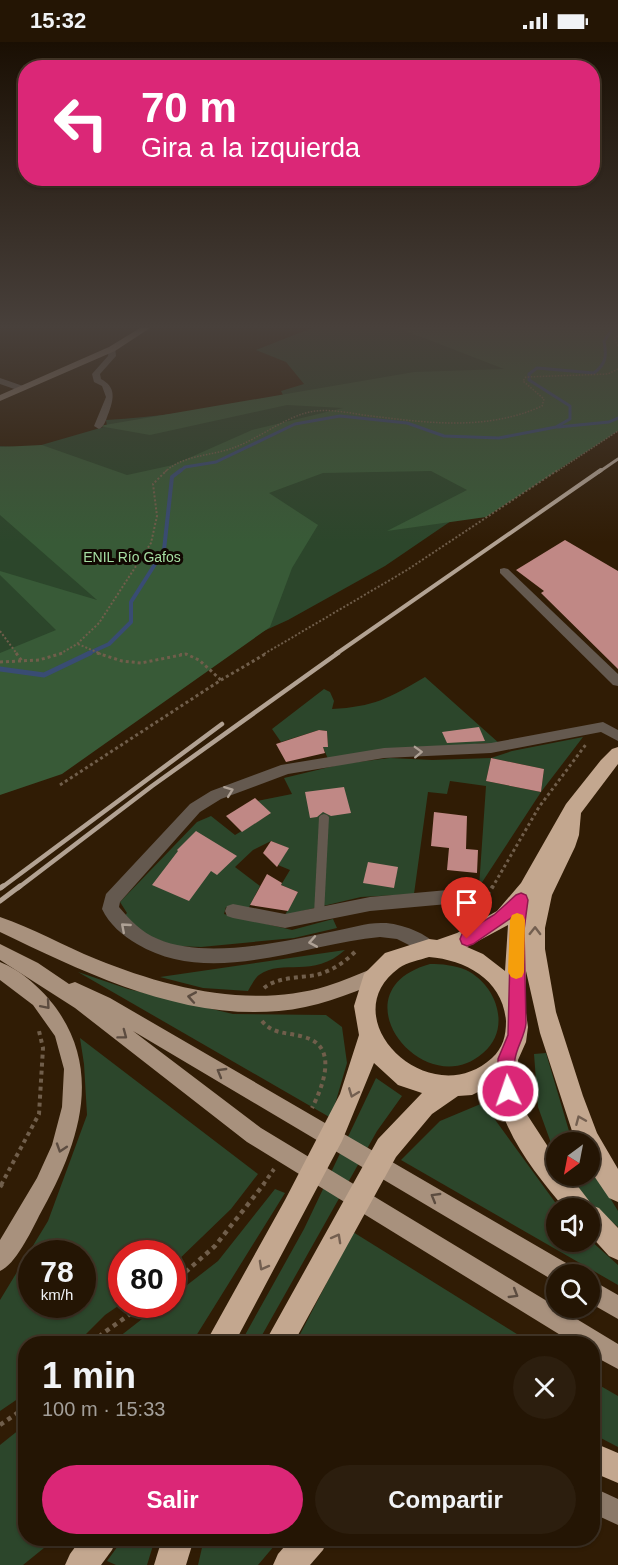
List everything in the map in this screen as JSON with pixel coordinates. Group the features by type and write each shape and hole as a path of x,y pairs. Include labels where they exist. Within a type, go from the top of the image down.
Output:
{"highway":[{"path":"507,1059 492,1074 474,1083 452,1087 431,1086 402,1074 379,1054 369,1037 364,1021 367,989 385,964 398,956 467,939 486,929 521,900 572,809 588,786 618,753"},
{"path":"572,809 574,821 571,836 551,872 538,904 534,929 537,966 549,1022 577,1114 599,1163 618,1189"},
{"path":"521,900 517,930 516,1035 507,1059 508,1091 513,1111 571,1198"},
{"path":"435,948 469,956 494,972 503,983 515,1010"},
{"path":"223,1336 296,1207 350,1102 364,1063 369,1037"},
{"path":"282,1336 387,1148 424,1106 452,1087"},
{"path":"600,1228 618,1247"},
{"path":"600,1460 618,1468"},
{"path":"81,1565 96,1546"},
{"path":"170,1565 176,1546"},
{"path":"290,1565 306,1546"}],"main road":[{"path":"1,924 73,958 133,982 171,993 212,1000 250,1003 292,1001 338,993 375,976"},
{"path":"0,951 104,1004 547,1264"},
{"path":"24,964 81,1002 254,1135 582,1336"},
{"path":"0,970 39,996 52,1011 62,1026 75,1065 69,1124 57,1159 28,1220 0,1260"},
{"path":"600,1296 618,1308"},
{"path":"600,1347 618,1358"}],"street":[{"path":"99,426 110,399"},
{"path":"504,571 618,682"},
{"path":"435,948 395,931 370,930 263,951 209,956 156,947 129,931 117,920 110,909 112,899 195,808 216,795 286,769 384,753 491,748 603,727 618,736"},
{"path":"233,911 285,921 370,904 470,895"},
{"path":"345,909 355,934"},
{"path":"600,1504 618,1512"}],"lane":[{"path":"319,914 324,817"}],"path":[{"path":"0,662 50,658 80,645 99,623 148,549 157,516 153,484 173,464 233,448 274,429 295,416 317,411 456,424 512,418 542,406 544,399"},
{"path":"60,785 220,680 407,570 618,431"},
{"path":"0,632 22,661"},
{"path":"80,645 97,653 137,663 153,662 176,654 192,656 220,680"},
{"path":"0,1187 39,1114 43,1048 38,1026"},
{"path":"100,1336 125,1318"},
{"path":"0,1425 18,1413"}],"green space":[{"name":"ENIL Río Gafos","path":"256,399 618,399 618,431 486,517 387,531 467,490 431,471 323,473 269,493 318,525 292,568 270,627 62,774 0,795 0,653 56,630 0,575 0,571 97,600 0,515 0,447 42,445 127,475 173,465 252,430 343,408 287,405 150,435 99,426"},
{"name":"ENIL Río Gafos","path":"263,399 557,399 451,521 385,566 288,620 255,635 0,787 0,446 31,448 107,426 106,420 151,417"},
{"path":"425,677 500,744 485,743 328,759 323,747 328,746 327,731 319,730 281,742 272,729 324,689 330,692 334,701 332,709 346,708 381,700"},
{"path":"583,737 541,792 544,769 491,758 512,751"},
{"path":"390,758 432,760 491,758 486,781 541,792 479,887 486,786 450,781 447,794 428,792 414,894 361,897 285,915 298,892 281,885 290,870 278,865 288,848 271,841 253,850 235,867 260,886 246,913 226,907 224,914 292,930 333,919 337,928 294,938 201,947 175,946 146,935 122,919 127,913 120,902 197,822 211,816 235,835 270,814 257,801 292,794 284,778 342,764"},
{"path":"345,950 321,964 268,970 258,976 248,991 203,988 160,977"},
{"path":"430,964 457,967 477,977 486,986 497,1008 499,1020 492,1043 483,1053 460,1065 436,1065 415,1055 398,1038 389,1018 389,997 402,978"},
{"path":"78,972 128,989 233,1014 326,1015 342,1027 347,1063 331,1118"},
{"path":"80,1038 258,1174 231,1209 186,1252 186,1240 108,1240 108,1313 84,1336 18,1336 18,1399 0,1411 0,1300 18,1270 18,1318 96,1318 96,1240 36,1240 48,1221 87,1115"},
{"path":"546,1053 570,1132 547,1132 538,1107 534,1054"},
{"path":"376,1078 402,1096 377,1131 262,1336 244,1336 304,1229"},
{"path":"483,1103 552,1198 546,1198 546,1244 401,1160 440,1121"},
{"path":"600,1181 618,1211 618,1227 600,1212 600,1198 586,1198 577,1186 600,1186"},
{"path":"275,1189 285,1193 196,1336 120,1336 143,1318 186,1318 186,1286 218,1261"},
{"path":"353,1232 520,1336 299,1336"},
{"path":"600,1249 618,1265 618,1285 600,1275 600,1264 582,1264 561,1252 600,1252"},
{"path":"600,1386 618,1396 618,1447 600,1438"},
{"path":"18,1431 18,1546 46,1546 23,1565 0,1565 0,1445"},
{"path":"118,1546 153,1546 147,1565 116,1565 107,1561"},
{"path":"202,1546 274,1546 258,1565 198,1565"}],"building":[{"path":"565,540 618,571 618,669 541,593 544,591 516,570"},
{"path":"479,727 485,741 447,743 442,732"},
{"path":"319,730 327,731 328,747 323,747 325,753 286,762 276,744"},
{"path":"491,758 544,769 541,792 486,781"},
{"path":"344,787 351,813 331,816 323,812 317,817 310,818 305,792"},
{"path":"255,798 271,813 242,832 226,816"},
{"path":"434,812 467,816 466,849 478,850 477,873 447,870 449,848 431,846"},
{"path":"196,831 237,856 217,875 211,871 189,901 152,885 177,850"},
{"path":"271,841 289,848 277,867 263,853"},
{"path":"368,862 398,867 394,888 363,883"},
{"path":"267,874 282,883 281,885 298,892 288,911 250,905"}],"waterway":[{"path":"179,472 185,467 216,462 295,424 340,416 407,423 444,436 499,438 556,427 570,419 570,406 559,399"},
{"path":"558,427 609,422 618,418"},
{"path":"87,654 109,644 131,622 131,602 164,550 172,477 181,470"},
{"path":"0,669 44,675 90,653"}],"railway":[{"path":"599,472 618,459"},
{"path":"336,654 601,470"},
{"path":"18,888 152,786 338,653"},
{"path":"1,888 222,724"},
{"path":"0,901 20,886"}],"slow traffic":[{"path":"516,972 517,920"}],"route":[{"path":"467,939 499,920 521,900 517,930 515,1010 517,1023 513,1047 507,1059 508,1091"}]}
